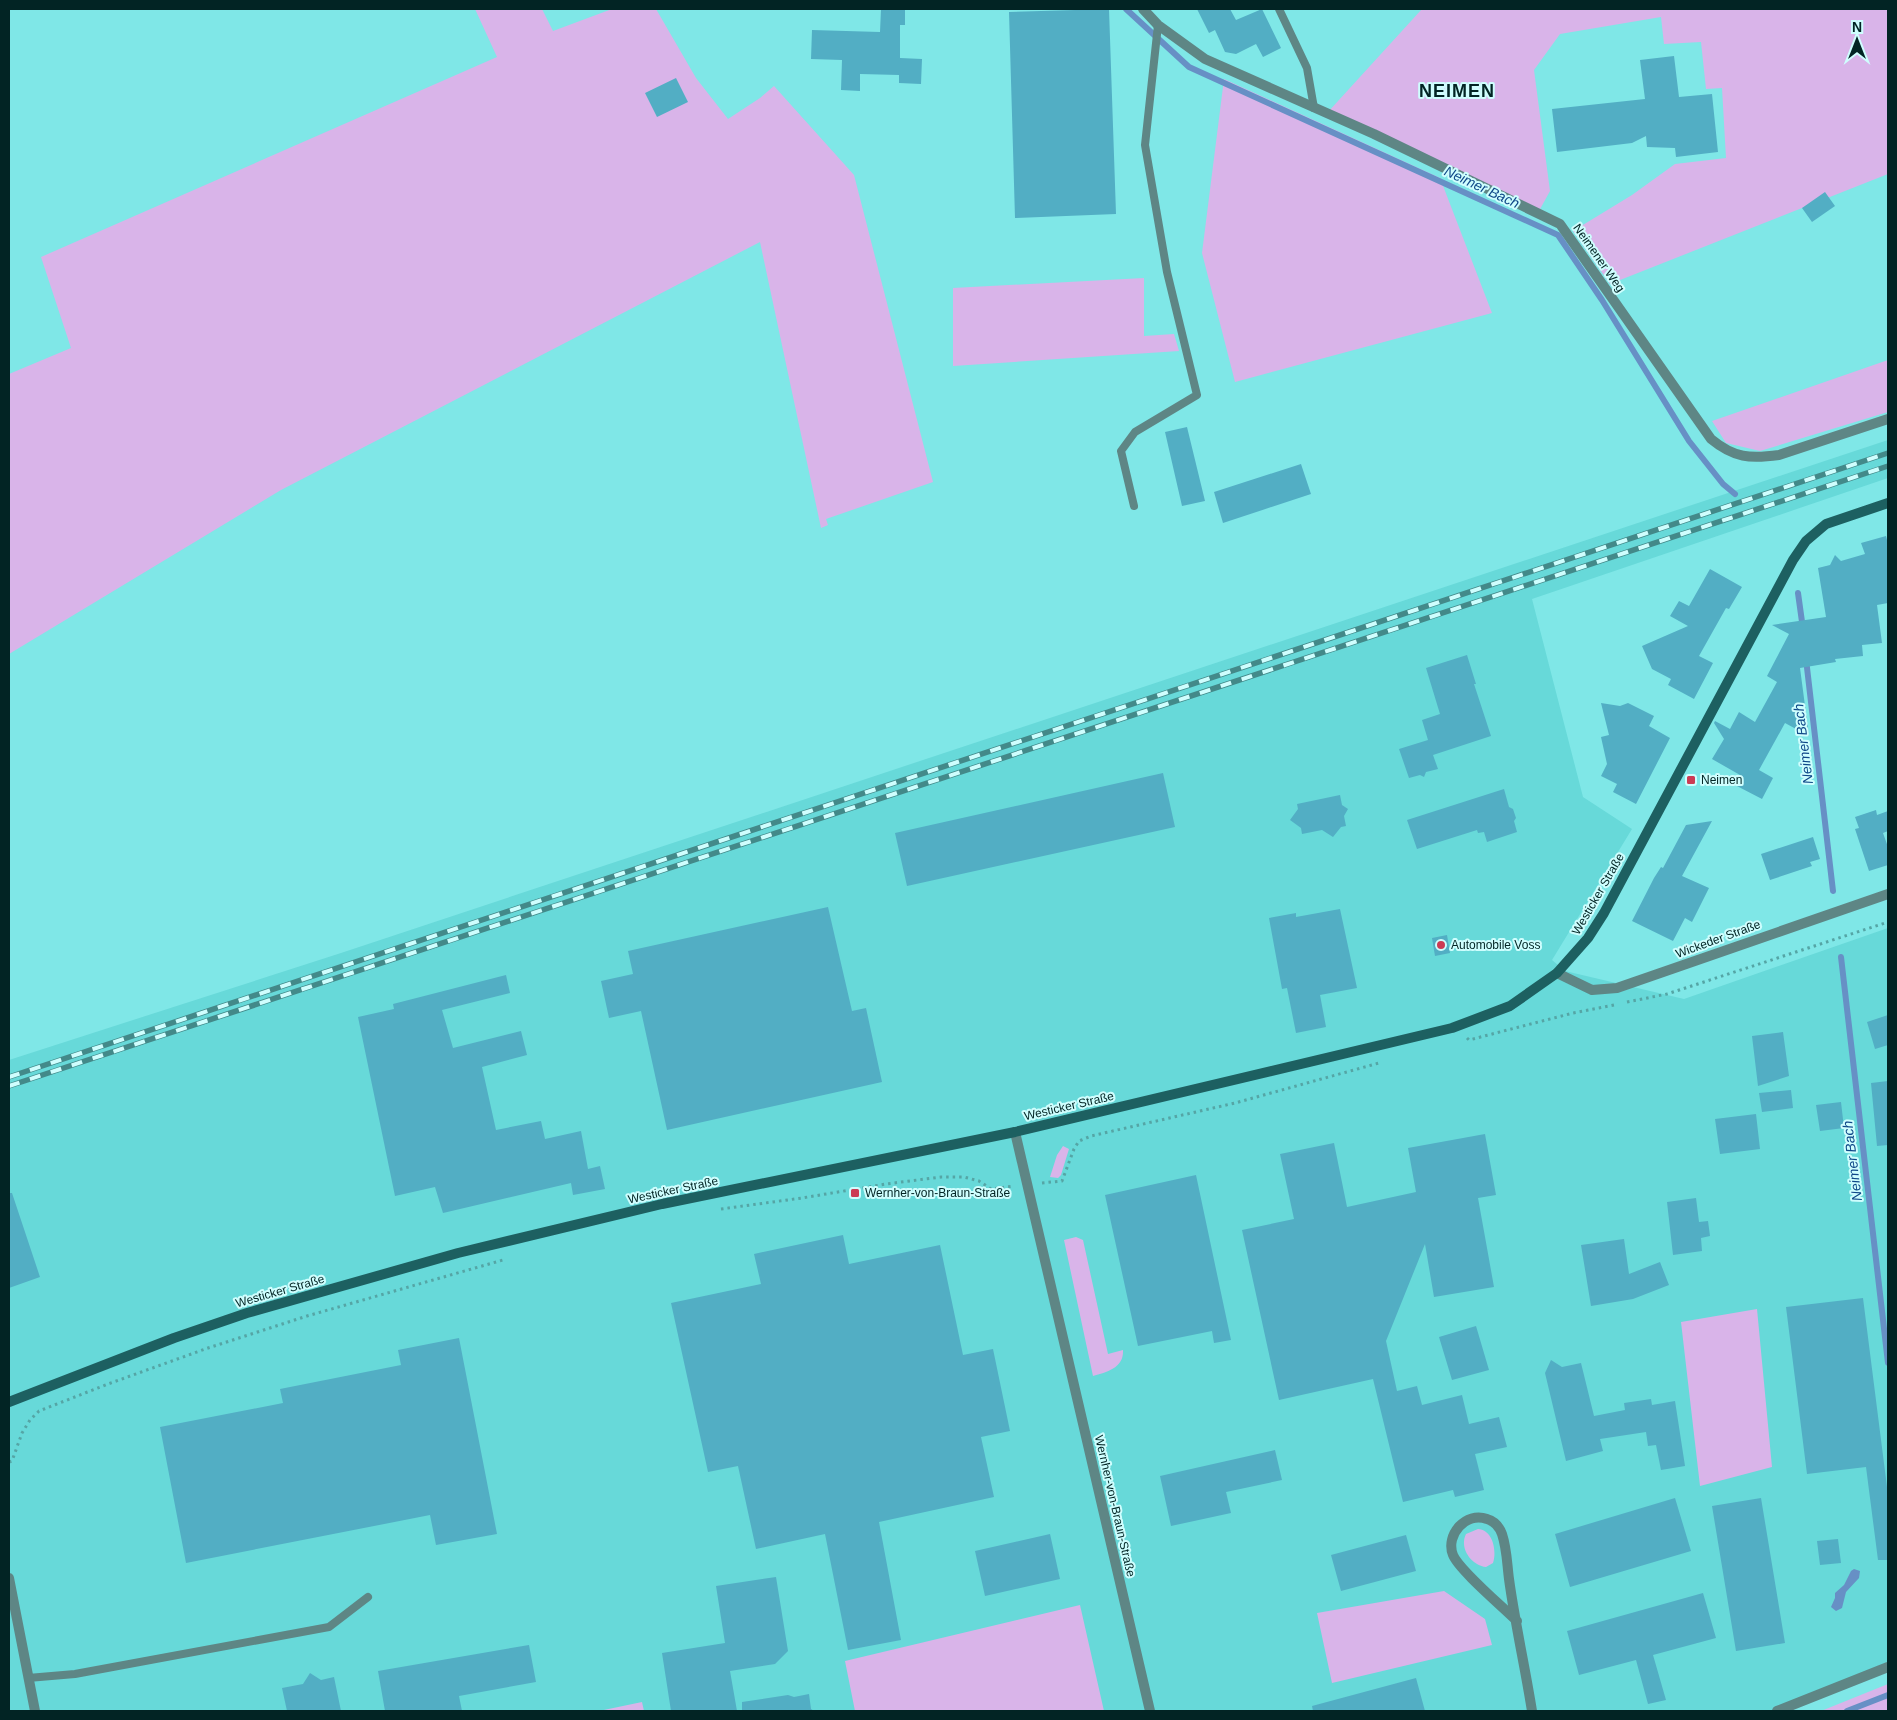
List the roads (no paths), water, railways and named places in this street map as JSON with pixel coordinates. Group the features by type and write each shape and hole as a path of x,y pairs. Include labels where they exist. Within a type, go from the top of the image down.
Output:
{"main road":[{"name":"Westicker Straße","path":"9,1402 165,1341 247,1313 458,1253 662,1204 1015,1132 1452,1028 1510,1006 1557,973 1588,938 1604,913 1793,560 1806,542 1826,524 1888,502"}],"street":[{"name":"Neimener Weg","path":"1143,9 1158,25 1205,60 1374,134 1560,224 1711,439 1724,450 1741,457 1779,455 1888,419"},
{"name":"Wickeder Straße","path":"1557,973 1592,990 1617,988 1888,894"},
{"name":"Wernher-von-Braun-Straße","path":"1015,1132 1150,1711"},
{"path":"1517,1621 1462,1568 1453,1555 1451,1542 1456,1529 1468,1520 1483,1517 1494,1521 1502,1532 1506,1550 1509,1578 1517,1621 1532,1711"},
{"path":"9,1578 35,1711"},
{"path":"1777,1711 1888,1667"}],"lane":[{"path":"1279,9 1307,68 1314,108"},
{"path":"1134,506 1121,451 1135,432 1197,395 1167,272 1145,145 1158,25"},
{"path":"28,1678 75,1674 329,1627 368,1597"}],"waterway":[{"name":"Neimer Bach","path":"1126,9 1189,67 1558,235 1602,300 1689,441 1723,484 1735,494"},
{"name":"Neimer Bach","path":"1798,593 1803,629"},
{"name":"Neimer Bach","path":"1806,659 1833,891"},
{"name":"Neimer Bach","path":"1841,957 1888,1363"},
{"path":"1847,1711 1888,1695"}],"railway":[{"path":"9,1077 1888,453"},
{"path":"9,1086 1888,466"}],"place":[{"name":"Neimen","path":"1691,780"},
{"name":"Automobile Voss","path":"1441,945"},
{"name":"Wernher-von-Braun-Straße","path":"855,1193"}],"district":[{"name":"NEIMEN","path":"1457,91"}]}
